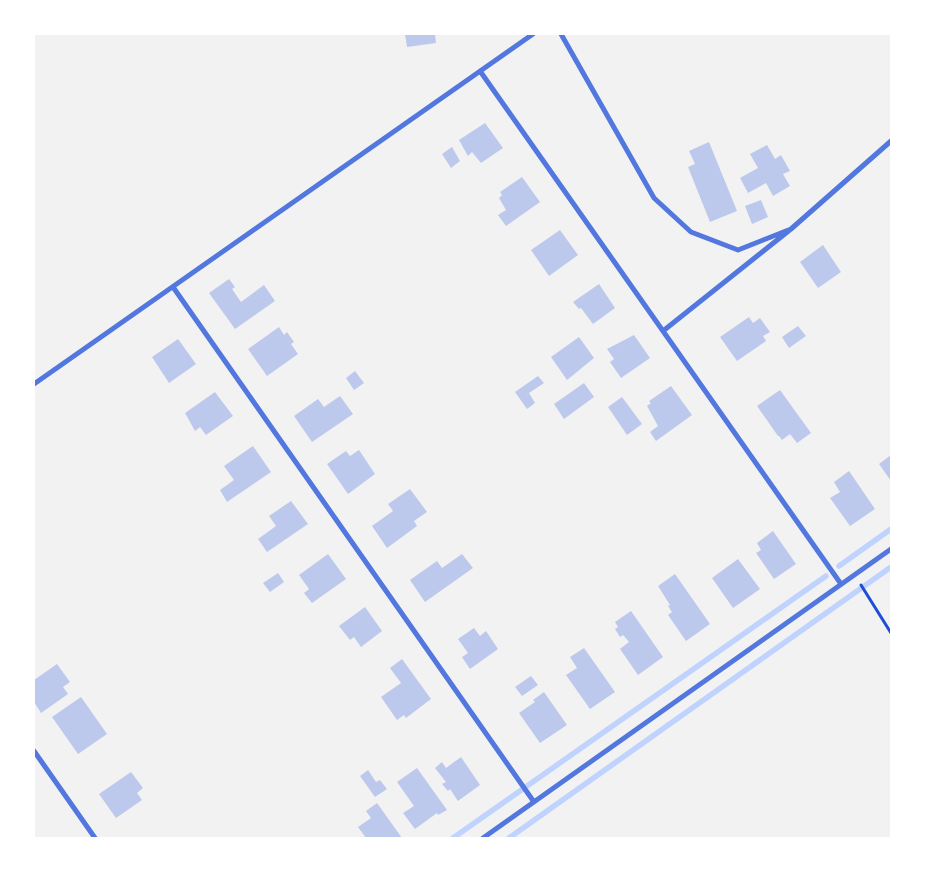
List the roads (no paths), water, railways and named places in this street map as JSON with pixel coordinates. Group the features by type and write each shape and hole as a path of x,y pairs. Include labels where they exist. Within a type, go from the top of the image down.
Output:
{"street":[{"path":"34,384 533,34"},
{"path":"562,34 654,198 691,232 738,250 791,229"},
{"path":"480,71 841,584"},
{"path":"663,331 791,229 891,141"},
{"path":"172,287 534,802"},
{"path":"483,838 891,549"},
{"path":"34,750 95,838"}],"waterway":[{"path":"839,566 891,529"},
{"path":"509,838 891,567"},
{"path":"453,838 826,576"}]}
